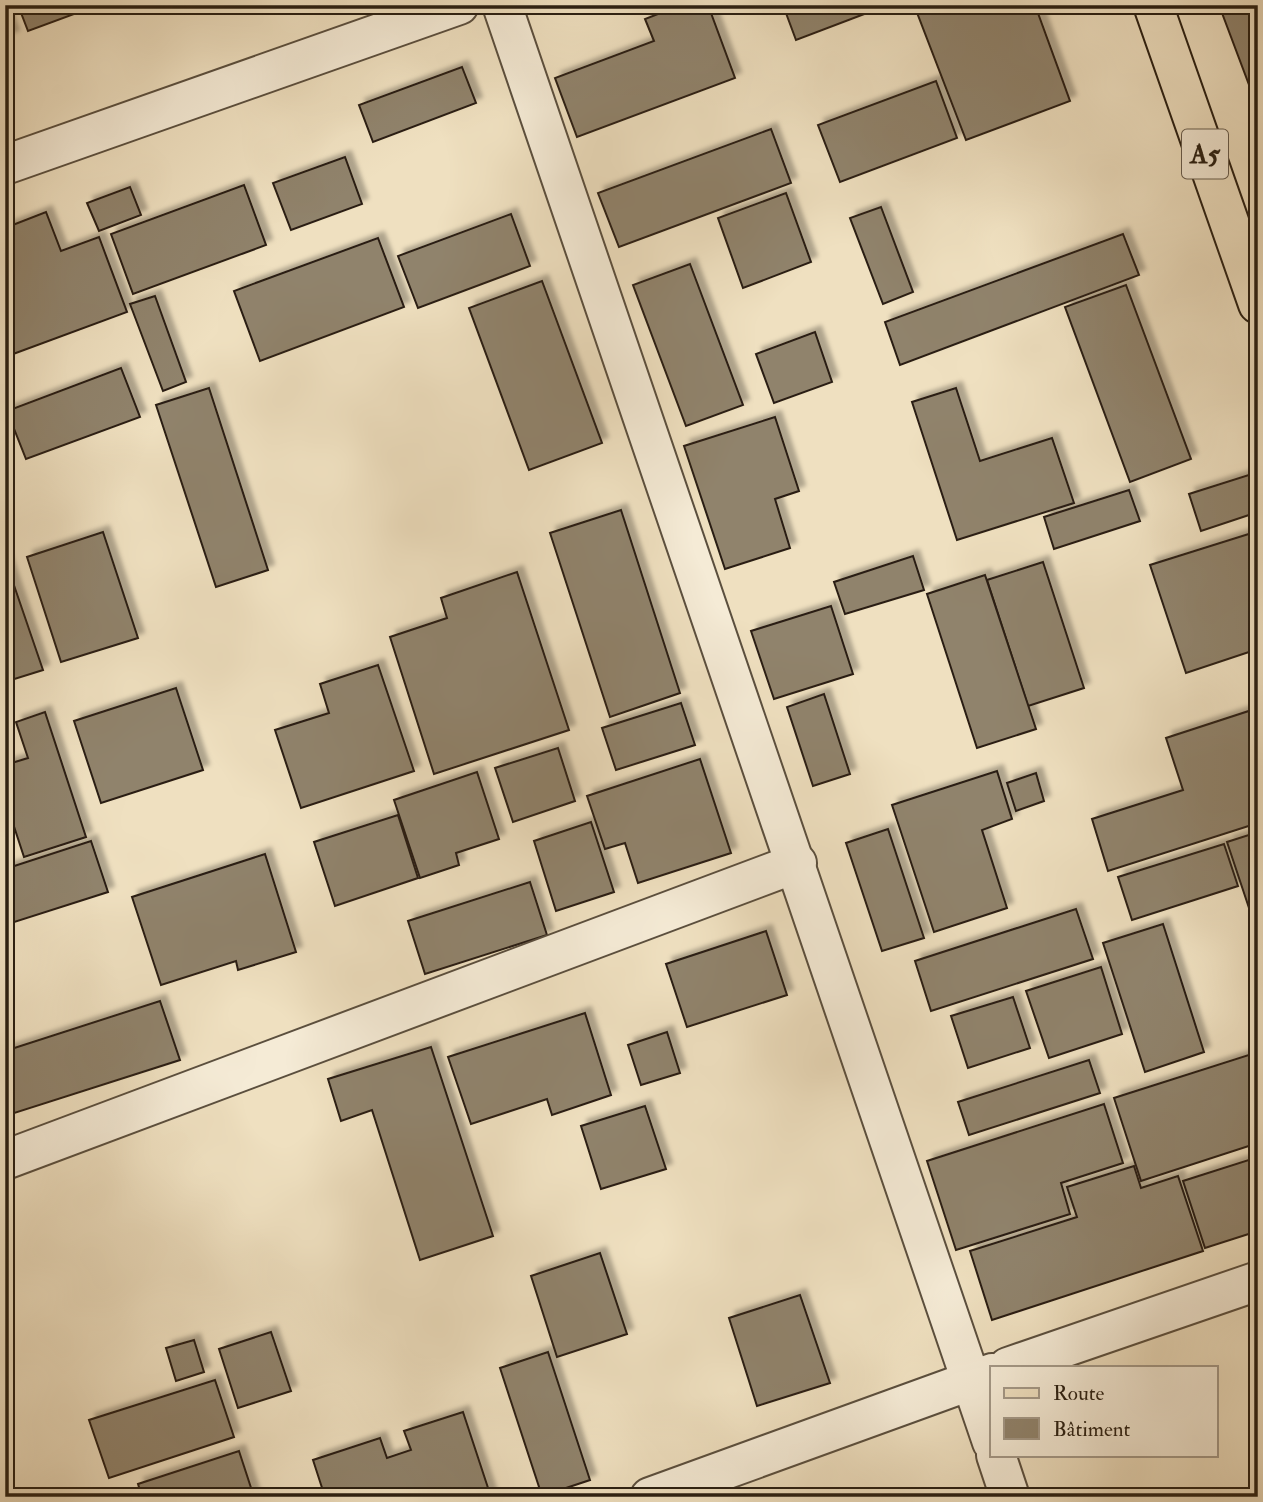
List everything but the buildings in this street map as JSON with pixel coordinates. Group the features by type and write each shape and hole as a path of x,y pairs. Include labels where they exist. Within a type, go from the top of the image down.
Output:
{"main road":[{"name":"A5","path":"1153,5 1258,304"}],"street":[{"path":"5,165 459,5"},
{"path":"502,5 797,863 981,1376 990,1430"},
{"path":"5,1160 797,863"},
{"path":"1010,1366 1258,1281"},
{"path":"650,1497 981,1376"},
{"path":"996,1456 1010,1497"}]}
